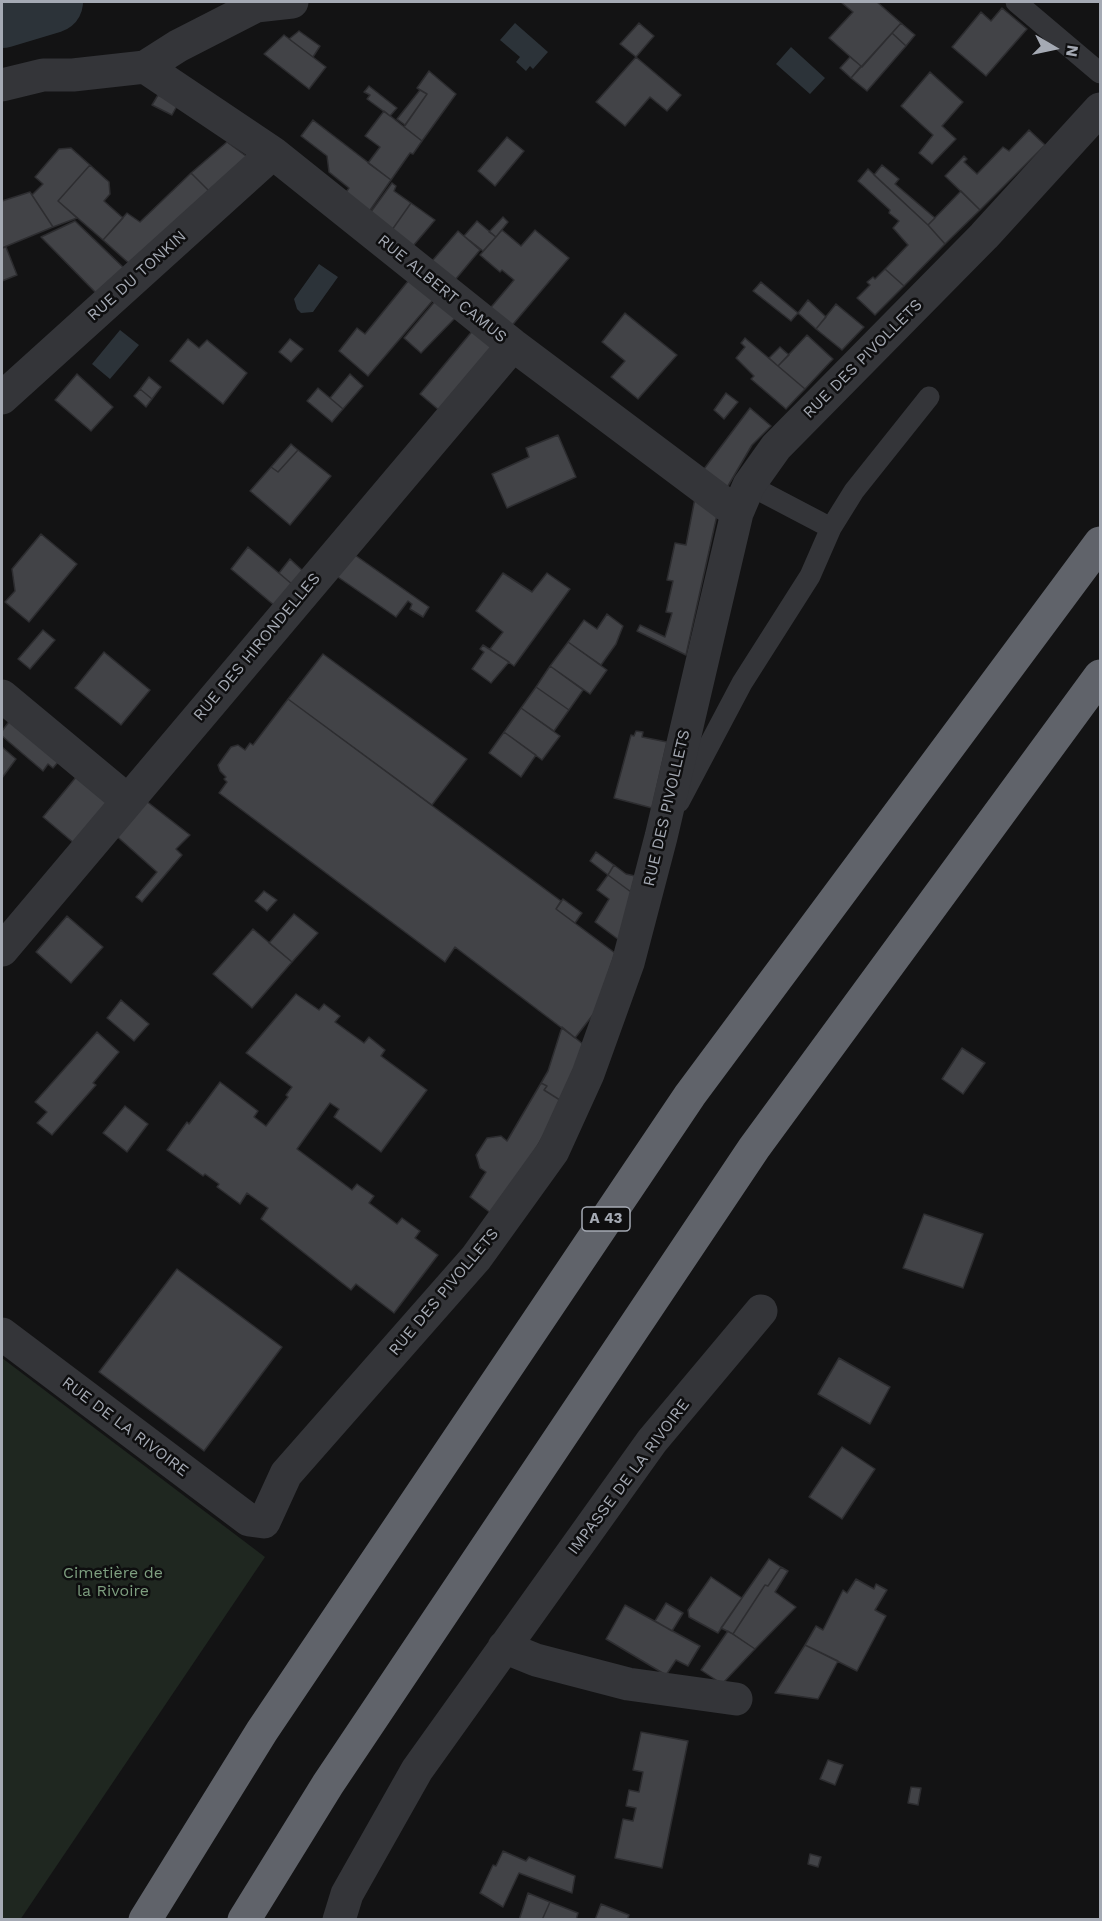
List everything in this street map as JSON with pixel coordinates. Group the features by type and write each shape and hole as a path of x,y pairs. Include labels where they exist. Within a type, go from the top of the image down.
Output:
{"highway":[{"name":"A 43","path":"145,1920 262,1731 690,1095 1101,543"},
{"path":"244,1920 328,1784 754,1148 1101,676"}],"street":[{"path":"2,85 43,75 73,75 145,67 178,46 256,6 292,2"},
{"name":"RUE ALBERT CAMUS","path":"145,67 273,153 513,345 743,499"},
{"name":"RUE DES PIVOLLETS","path":"249,1520 264,1522 286,1474 476,1258 553,1150 588,1074 628,963 743,499 776,447 984,236 1101,109"},
{"name":"RUE DU TONKIN","path":"2,398 273,153"},
{"name":"RUE DES HIRONDELLES","path":"2,950 513,345"},
{"path":"2,696 127,800"},
{"name":"IMPASSE DE LA RIVOIRE","path":"339,1920 347,1894 417,1770 652,1441 761,1311"},
{"name":"RUE DE LA RIVOIRE","path":"2,1334 249,1520"},
{"path":"504,1647 536,1660 628,1684 736,1699"}],"lane":[{"path":"1016,2 1101,73"},
{"path":"661,837 742,683 810,576 831,528 854,492 929,398"},
{"path":"743,499 831,528"}],"green space":[{"name":"Cimetière de la Rivoire","path":"2,1358 265,1557 20,1920 2,1919"}],"shaded area":[{"path":"515,23 548,52 533,69 530,66 526,71 516,62 520,57 500,40"},
{"path":"791,47 825,78 810,94 776,64"},
{"path":"319,264 338,277 313,312 301,313 294,299"},
{"path":"120,330 139,345 110,379 92,364"}],"building":[{"path":"877,2 901,23 862,67 829,38 853,12 842,3"},
{"path":"1002,8 1027,29 986,76 952,47 981,12 991,21"},
{"path":"639,23 654,36 636,57 620,44"},
{"path":"901,23 915,35 906,46 892,33"},
{"path":"299,31 320,46 313,57 289,39"},
{"path":"892,33 906,46 867,91 851,78"},
{"path":"284,35 326,67 309,89 264,54"},
{"path":"636,57 681,95 667,111 650,97 625,126 596,102"},
{"path":"850,57 861,66 851,78 840,68"},
{"path":"429,71 456,94 422,141 404,127 427,94 417,88"},
{"path":"930,72 963,102 942,126 956,139 932,164 919,153 933,135 901,106"},
{"path":"369,86 397,108 390,116 367,99 370,95 364,92"},
{"path":"420,90 427,94 405,125 397,119"},
{"path":"158,95 178,104 172,115 152,105"},
{"path":"384,111 422,141 413,154 410,153 391,180 368,163 380,147 365,136"},
{"path":"313,120 391,180 364,219 340,201 349,188 329,172 327,156 301,136"},
{"path":"1029,130 1045,145 980,210 945,176 964,156 967,159 964,162 977,174 1003,147 1009,151"},
{"path":"507,137 524,151 495,186 478,171"},
{"path":"227,142 250,159 212,194 191,173"},
{"path":"71,148 90,165 58,201 77,218 53,227 32,195 43,184 35,177 59,149"},
{"path":"90,165 109,182 110,194 104,201 123,218 103,240 58,201"},
{"path":"882,165 899,179 895,184 935,218 928,225 874,175"},
{"path":"868,169 945,244 904,286 885,269 908,245 893,228 899,221 858,181"},
{"path":"191,173 212,194 132,266 103,240 127,213 140,222"},
{"path":"392,183 396,186 394,191 411,203 387,237 365,220"},
{"path":"961,191 980,210 945,244 928,225"},
{"path":"30,192 53,227 2,248 2,201"},
{"path":"411,203 435,220 407,253 387,237"},
{"path":"503,217 508,222 496,237 489,232"},
{"path":"75,221 127,271 99,296 41,237"},
{"path":"477,221 496,237 483,251 464,236"},
{"path":"502,230 521,246 535,230 569,258 509,329 487,312 514,280 502,270 500,272 480,255"},
{"path":"458,231 480,250 450,286 426,268"},
{"path":"6,247 17,275 2,281 2,248"},
{"path":"885,269 904,286 875,315 857,298 870,285 867,282 873,277 875,279"},
{"path":"409,280 434,299 368,376 339,351 357,328 365,334"},
{"path":"761,282 798,313 791,321 753,291"},
{"path":"436,300 457,316 421,353 404,338"},
{"path":"808,300 826,317 816,329 798,313"},
{"path":"836,304 864,327 842,350 816,329"},
{"path":"625,313 677,355 638,399 611,377 625,361 602,342"},
{"path":"474,329 494,347 440,411 420,394"},
{"path":"807,335 833,359 805,389 778,366"},
{"path":"745,338 805,389 786,409 751,379 754,376 736,358 745,347 741,343"},
{"path":"188,339 199,348 207,340 247,373 223,404 170,361"},
{"path":"290,339 303,349 291,362 279,352"},
{"path":"780,347 789,355 778,366 769,358"},
{"path":"77,374 113,407 91,431 55,400"},
{"path":"350,374 363,386 343,409 330,398"},
{"path":"149,377 161,387 152,399 140,389"},
{"path":"318,388 343,409 332,422 307,401"},
{"path":"140,389 152,399 146,407 134,396"},
{"path":"726,393 738,402 724,419 714,410"},
{"path":"750,408 771,426 752,445 725,491 698,477"},
{"path":"558,435 576,477 507,508 492,474 529,457 526,448"},
{"path":"291,444 298,450 278,472 271,467"},
{"path":"298,450 331,476 290,525 250,491 271,467 278,472"},
{"path":"695,498 717,515 686,655 637,631 640,625 665,637 672,613 666,612 673,581 667,580 675,543 686,545"},
{"path":"41,534 77,564 29,622 5,602 15,591 12,569"},
{"path":"248,547 293,585 275,606 231,569"},
{"path":"352,553 429,607 423,617 410,609 412,604 408,601 396,617 335,575"},
{"path":"290,559 304,572 293,585 279,573"},
{"path":"503,573 532,592 547,573 570,589 514,666 490,649 503,632 476,611"},
{"path":"607,614 623,626 616,644 601,665 568,642 584,620 597,629"},
{"path":"43,630 55,640 30,669 18,659"},
{"path":"568,642 607,670 590,694 550,666"},
{"path":"483,645 509,662 491,683 472,669 484,652 480,649"},
{"path":"104,652 150,690 121,725 75,688"},
{"path":"323,654 467,759 432,805 288,699"},
{"path":"550,666 583,690 569,710 536,687"},
{"path":"536,687 569,710 554,731 521,708"},
{"path":"288,699 561,901 556,909 615,953 595,1012 575,1038 455,947 445,962 219,793 227,782 218,765 231,747 238,745 245,750 250,743 253,745"},
{"path":"521,708 560,736 542,760 504,732"},
{"path":"11,719 59,761 53,768 48,764 43,771 2,736 2,731"},
{"path":"636,731 643,732 642,737 667,742 652,808 614,798 631,735 634,736"},
{"path":"504,732 536,755 521,777 489,753"},
{"path":"2,747 16,759 2,778"},
{"path":"77,776 109,804 75,844 43,817"},
{"path":"141,797 190,835 176,849 182,855 142,902 136,897 157,872 112,832"},
{"path":"596,852 614,865 608,875 590,861"},
{"path":"614,865 626,874 635,876 631,892 608,875"},
{"path":"608,875 631,892 619,940 595,922 609,899 597,890"},
{"path":"264,891 277,900 267,911 255,901"},
{"path":"563,899 582,913 575,923 556,909"},
{"path":"294,914 318,933 292,962 269,943"},
{"path":"67,916 103,947 71,983 36,952"},
{"path":"253,929 292,962 252,1008 213,974"},
{"path":"296,994 319,1010 324,1004 340,1016 335,1022 364,1043 369,1037 385,1050 381,1056 427,1090 381,1152 334,1117 339,1109 330,1103 297,1149 352,1190 357,1184 374,1196 369,1203 397,1224 402,1218 420,1231 415,1238 438,1255 394,1313 356,1284 351,1290 261,1219 268,1208 247,1193 240,1204 217,1187 219,1184 205,1174 203,1176 167,1150 220,1082 258,1111 254,1117 266,1126 288,1097 286,1095 292,1087 246,1053"},
{"path":"121,1000 149,1024 134,1041 107,1018"},
{"path":"562,1027 584,1045 563,1102 544,1090 547,1086 541,1083 548,1071"},
{"path":"97,1032 119,1052 93,1083 96,1085 52,1135 37,1123 47,1112 35,1102"},
{"path":"962,1048 985,1063 963,1094 942,1079"},
{"path":"541,1083 547,1086 544,1090 563,1102 496,1217 470,1197 486,1172 480,1168 476,1155 487,1138 501,1136 507,1141"},
{"path":"125,1106 148,1124 127,1152 103,1133"},
{"path":"924,1214 983,1234 963,1288 903,1268"},
{"path":"177,1269 282,1347 204,1451 99,1372"},
{"path":"839,1358 890,1387 870,1424 818,1394"},
{"path":"842,1447 875,1469 842,1519 809,1497"},
{"path":"769,1559 781,1567 768,1586 765,1585 733,1634 721,1628"},
{"path":"781,1567 788,1571 775,1592 796,1607 755,1649 733,1634 765,1585 768,1586"},
{"path":"711,1577 742,1598 718,1633 689,1617 688,1610"},
{"path":"856,1579 874,1589 876,1584 887,1590 875,1610 886,1616 857,1671 805,1645 816,1626 823,1630 843,1590 847,1593"},
{"path":"666,1603 683,1613 672,1631 655,1621"},
{"path":"625,1605 700,1646 688,1666 676,1660 666,1675 606,1639"},
{"path":"728,1631 755,1649 722,1684 701,1670"},
{"path":"805,1645 838,1661 818,1699 775,1693"},
{"path":"641,1732 688,1741 662,1868 615,1858 623,1819 633,1821 636,1808 626,1806 629,1790 639,1792 643,1772 633,1770"},
{"path":"828,1760 843,1765 835,1785 820,1779"},
{"path":"911,1787 921,1788 918,1805 908,1803"},
{"path":"503,1851 526,1861 529,1857 575,1876 572,1893 519,1873 503,1907 480,1893 493,1865 496,1866"},
{"path":"810,1854 821,1857 818,1867 808,1864"},
{"path":"528,1893 550,1902 542,1920 519,1920"},
{"path":"550,1902 578,1913 576,1920 542,1920"},
{"path":"601,1904 629,1915 627,1920 595,1920"}],"waterway":[{"path":"2,17 52,2"}]}
